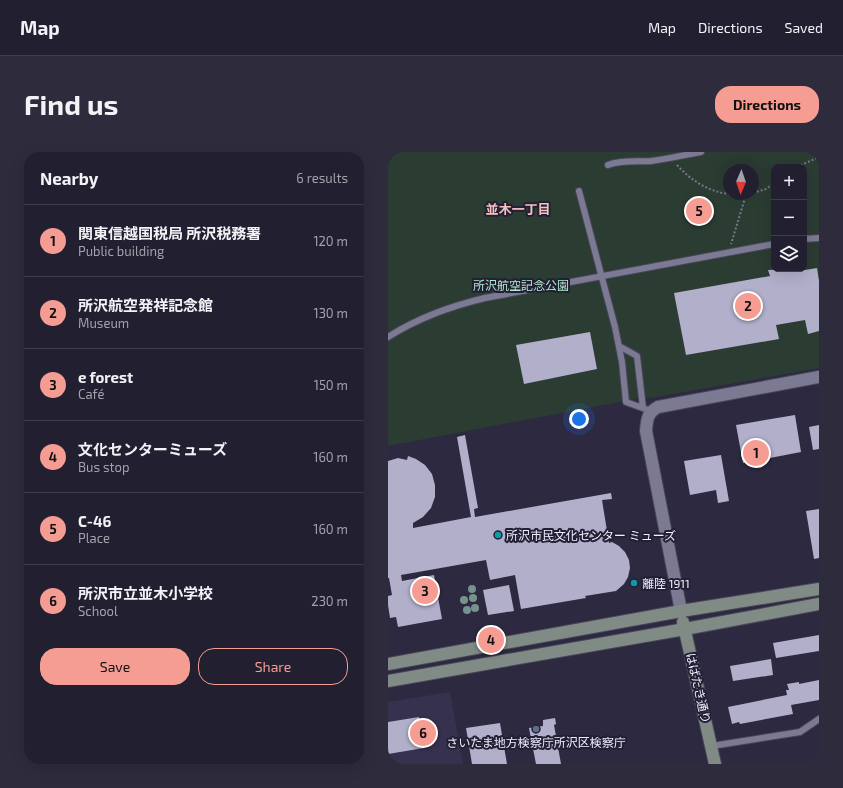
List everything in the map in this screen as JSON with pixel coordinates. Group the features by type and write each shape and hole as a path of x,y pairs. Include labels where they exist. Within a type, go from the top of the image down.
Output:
{"street":[{"path":"681,612 647,439 647,410 819,377"},
{"path":"388,664 819,589"},
{"path":"388,681 819,604"},
{"name":"はばたき通り","path":"681,612 715,764"}],"lane":[{"path":"608,165 620,161 638,162 670,155 701,152"},
{"path":"579,191 603,276 619,346 626,402 647,410"},
{"path":"807,239 819,238"},
{"path":"388,337 425,317 454,306 485,298 771,245"},
{"path":"619,346 637,356 647,410"},
{"path":"712,746 800,732 819,719"}],"path":[{"path":"670,155 685,174 708,188 723,194"},
{"path":"804,164 819,157"},
{"path":"759,192 771,185"},
{"path":"728,253 744,200"}],"shaded area":[{"path":"450,692 463,764 388,764 388,702"}],"green space":[{"name":"所沢航空記念公園","path":"388,152 819,152 819,368 651,398 646,397 388,446"}],"building":[{"path":"817,268 819,281 819,331 808,334 805,320 776,325 779,339 686,355 674,293 770,276 768,270 771,270 771,272 807,272 807,270"},
{"path":"590,332 597,369 524,384 516,345"},
{"path":"795,415 801,452 743,463 736,425"},
{"path":"819,425 819,449 813,450 809,427"},
{"name":"所沢市民文化センター ミューズ","path":"465,435 478,508 474,509 475,517 611,493 612,499 602,500 609,543 612,542 619,546 625,552 629,560 630,568 628,577 624,584 616,591 585,596 586,598 521,609 515,575 490,580 486,560 401,575 402,581 434,575 442,619 398,627 396,617 390,618 388,605 388,596 392,595 388,578 388,461 398,458 407,460 408,456 425,465 432,474 435,485 435,497 431,508 423,517 413,523 413,528 471,517 457,437"},
{"path":"721,455 729,501 718,503 716,490 690,495 684,461"},
{"path":"819,509 819,558 814,559 806,511"},
{"path":"509,585 514,611 488,615 483,590"},
{"path":"819,635 819,651 776,658 773,643"},
{"path":"771,659 773,675 733,681 730,666"},
{"path":"819,680 819,700 791,705 793,714 740,724 739,722 732,724 728,707 787,695 786,690 789,690 787,684 799,682 799,684"},
{"path":"419,717 424,748 388,754 388,722"},
{"path":"555,718 556,724 554,725 561,764 536,764 529,728 543,726 543,720"},
{"path":"500,723 507,764 472,764 466,728"}],"place":[{"name":"C-46","path":"699,211"},
{"name":"所沢航空発祥記念館","path":"748,306"},
{"name":"関東信越国税局 所沢税務署","path":"756,453"},
{"name":"所沢市民文化センター ミューズ","path":"498,535"},
{"name":"離陸 1911","path":"634,583"},
{"name":"e forest","path":"425,591"},
{"name":"文化センターミューズ","path":"491,640"},
{"name":"さいたま地方検察庁所沢区検察庁","path":"536,729"},
{"name":"所沢市立並木小学校","path":"423,733"}],"district":[{"name":"並木一丁目","path":"518,209"}]}
